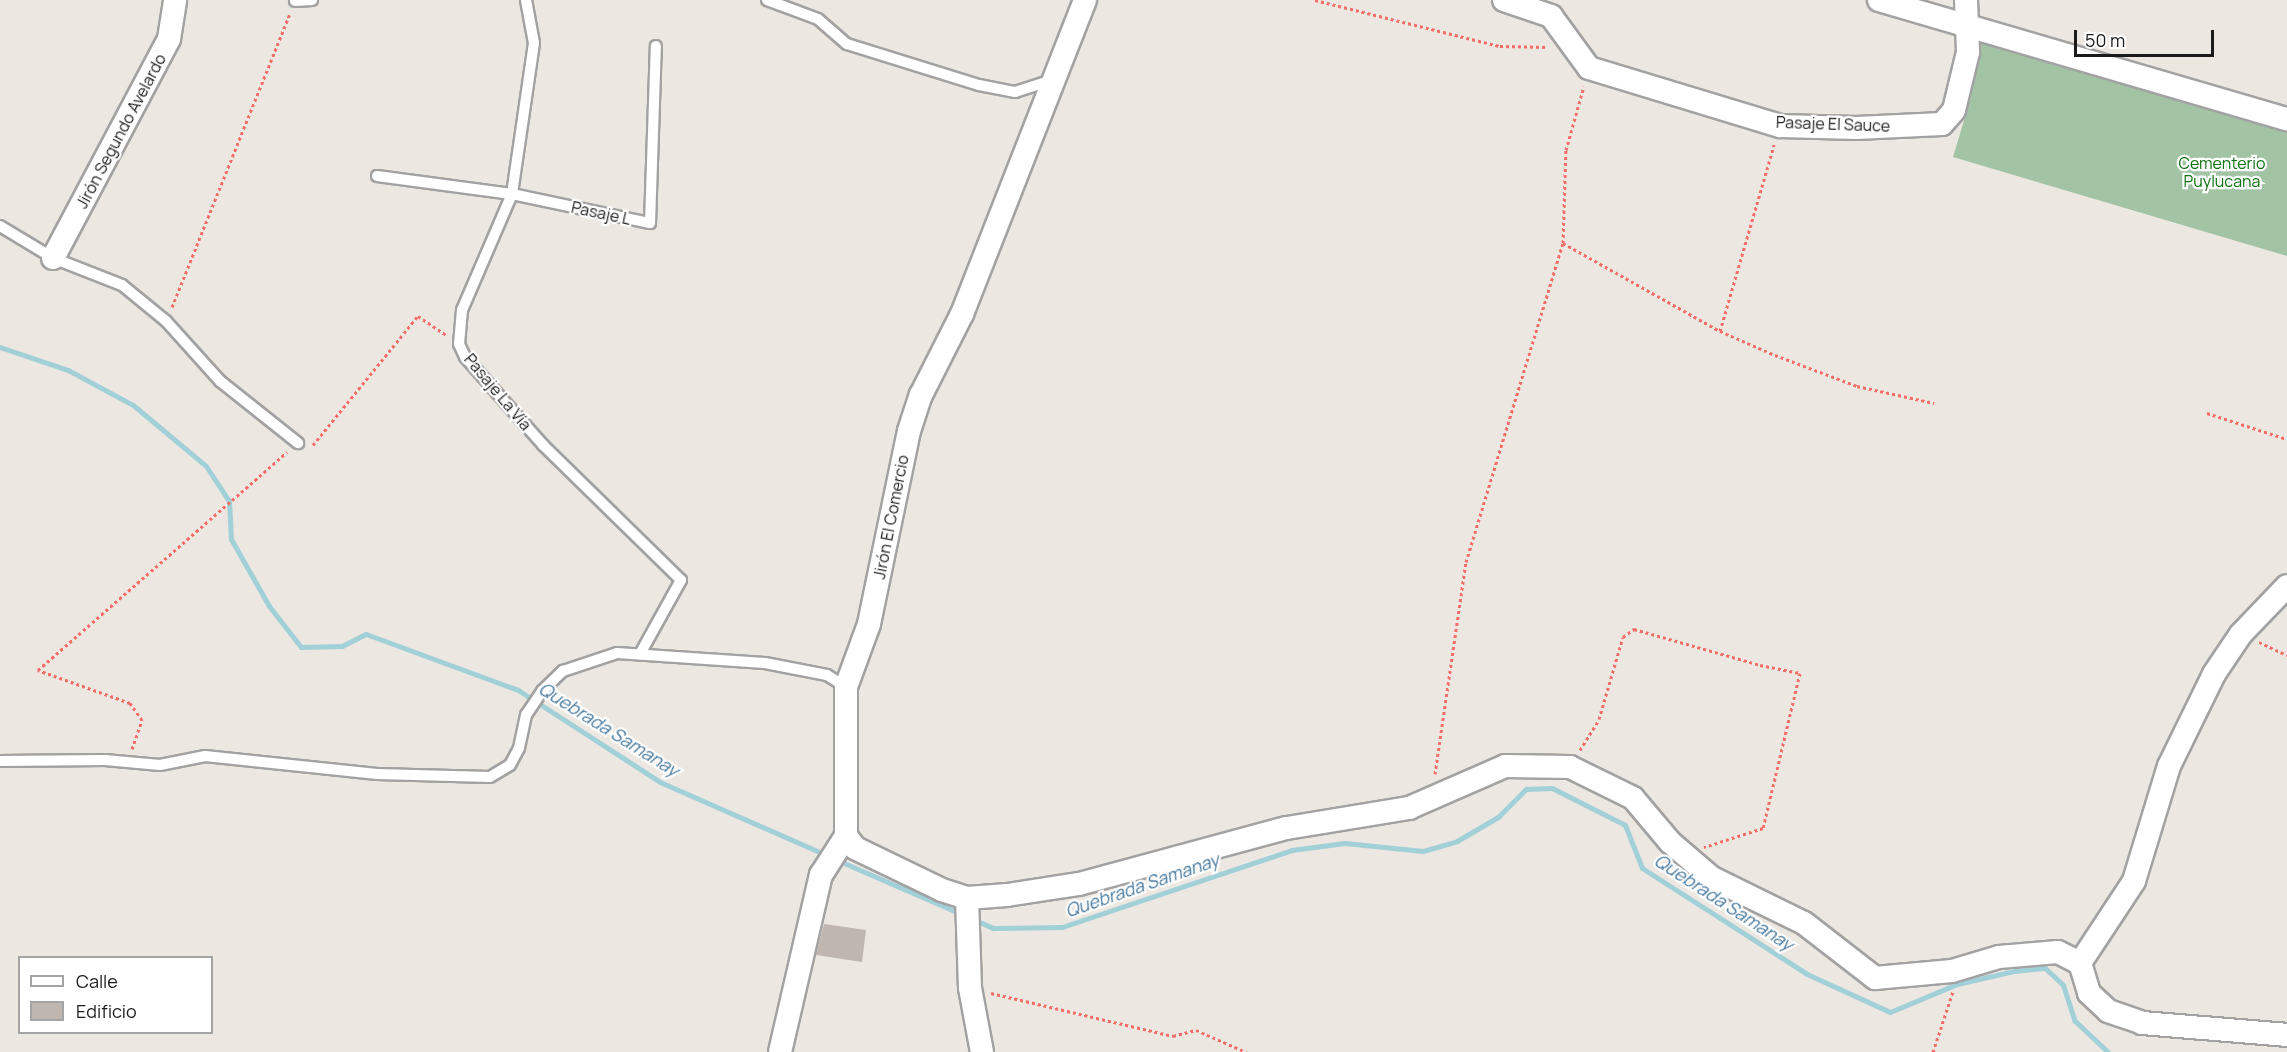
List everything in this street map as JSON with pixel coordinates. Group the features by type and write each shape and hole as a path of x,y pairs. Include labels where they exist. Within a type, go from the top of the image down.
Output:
{"street":[{"name":"Jirón Segundo Avelardo","path":"53,258 169,39 176,0"},
{"name":"Jirón El Comercio","path":"842,842 846,687 869,624 886,552 896,485 921,395 962,314 1056,79 1085,0"},
{"path":"1504,0 1553,8 1589,68"},
{"path":"1879,0 2287,119"},
{"name":"Pasaje El Sauce","path":"1589,68 1780,126 1856,128 1942,124 1954,110 1968,52 1966,0"},
{"path":"2080,963 2134,881 2169,766 2214,675 2241,634 2287,586"},
{"path":"780,1052 821,875 842,842 967,909 1079,884 1287,828 1409,808 1505,766 1570,767 1633,798 1684,854 1712,878 1804,923 1875,978 1952,971 1999,957 2058,952 2080,963 2089,993 2108,1011 2142,1023 2287,1035"},
{"path":"967,909 970,988 982,1052"}],"lane":[{"path":"295,1 312,0"},
{"name":"Pasaje La Vía","path":"526,0 534,43 512,194 462,310 459,344 465,357 543,445 681,580 640,654"},
{"path":"767,0 818,19 848,44 979,85 1015,92 1056,79"},
{"name":"Pasaje L","path":"377,176 512,194 650,224 656,46"},
{"path":"0,226 53,258 122,285 166,321 220,381 298,443"},
{"path":"0,761 128,762 160,765 206,756 377,774 490,777 510,765 526,715 542,691 563,671 617,653 765,663 827,675 846,687"}],"path":[{"path":"1315,0 1500,46 1575,48"},
{"path":"166,321 295,1"},
{"path":"1432,796 1466,562 1563,243 1566,150 1589,68"},
{"path":"1720,330 1780,126"},
{"path":"1563,243 1720,330 1857,386 1934,403"},
{"path":"128,762 142,720 137,708 38,670 298,443 311,448 417,316 459,344"},
{"path":"2207,413 2287,438"},
{"path":"1570,767 1599,719 1623,637 1634,629 1760,665 1800,673 1763,828 1684,854"},
{"path":"2241,634 2287,655"},
{"path":"970,988 1173,1036 1196,1030 1246,1052"},
{"path":"1933,1052 1953,992"}],"green space":[{"name":"Cementerio Puylucana","path":"1981,39 2287,125 2287,256 1953,157 1971,97"}],"building":[{"path":"824,924 866,930 862,962 816,955"}],"waterway":[{"name":"Quebrada Samanay","path":"0,347 68,370 133,405 206,466 229,501 231,539 269,606 301,647 342,646 366,634 518,690 660,782 826,855"},
{"name":"Quebrada Samanay","path":"975,920 993,928 1062,927 1292,850 1345,843 1423,851 1457,841 1498,817 1526,789 1552,788 1625,825 1642,868 1807,974 1890,1012 1957,984 2014,971 2045,968 2063,985 2075,1021 2108,1052"},
{"name":"Quebrada Samanay","path":"837,860 961,914"}]}
